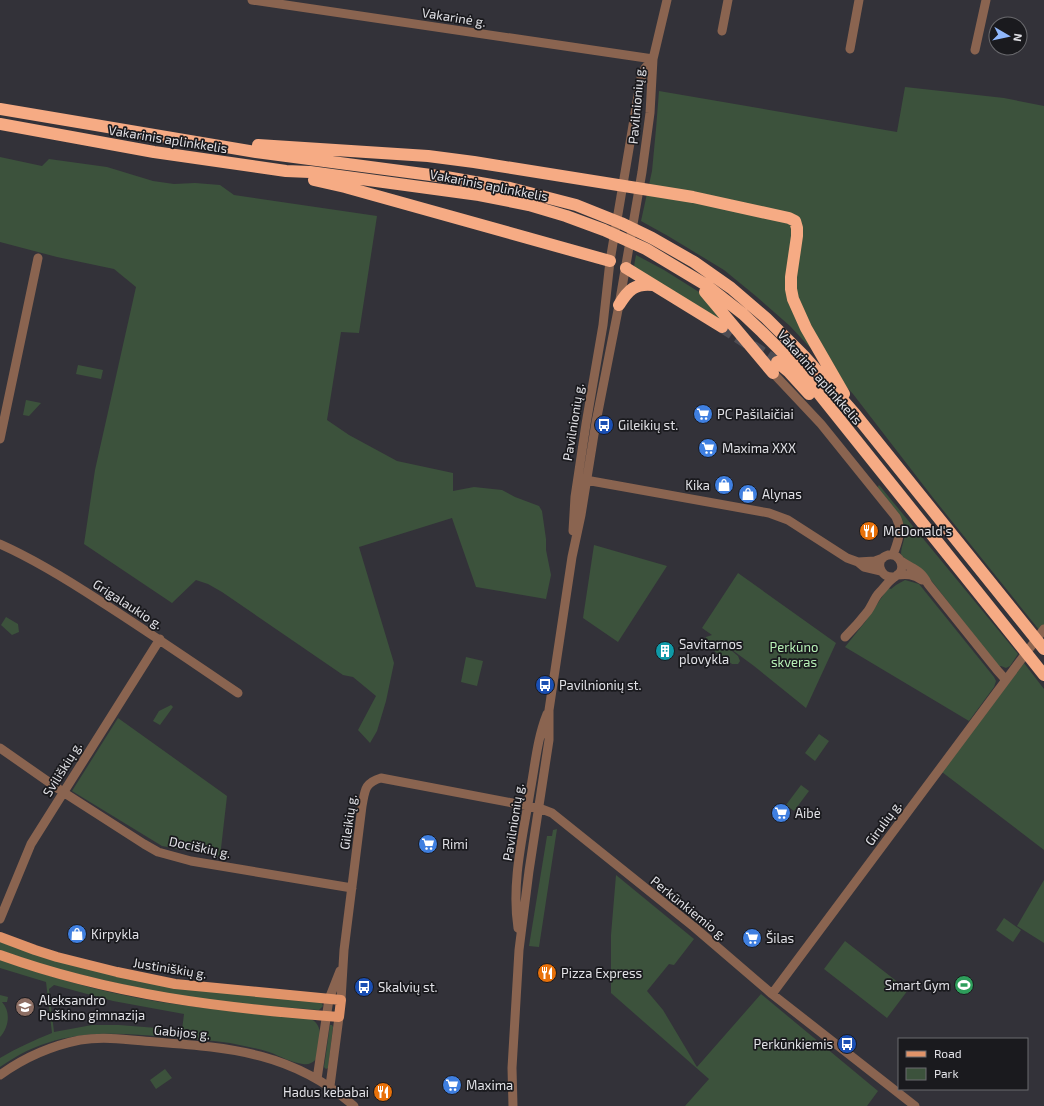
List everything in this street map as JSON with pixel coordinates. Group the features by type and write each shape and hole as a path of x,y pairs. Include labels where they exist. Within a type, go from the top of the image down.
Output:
{"highway":[{"name":"Vakarinis aplinkkelis","path":"0,109 256,152 453,178 510,188 576,205 621,223 679,253 707,283 743,314 792,362 1044,675"},
{"name":"Vakarinis aplinkkelis","path":"0,124 154,152 286,171 310,172 442,189 508,200 548,210 604,230 646,250 707,283 748,301 784,335 855,414 1044,649"},
{"path":"216,145 247,144 428,156 502,166 639,188 781,215 795,221 798,228 791,277 791,289 794,299 806,328 855,414"},
{"path":"286,171 308,178 611,256"},
{"path":"626,268 722,327"},
{"path":"707,283 718,306 775,367 805,389 862,460 912,517 940,544"},
{"path":"619,305 630,290 645,284 653,285"}],"main road":[{"name":"Justiniškių g.","path":"0,937 64,959 175,984 341,1000"},
{"path":"0,955 61,975 119,990 154,997 246,1009 338,1017"},
{"name":"Gileikių g.","path":"338,1017 341,1000"}],"street":[{"name":"Vakarinė g.","path":"252,0 653,60"},
{"path":"653,60 667,0"},
{"path":"722,31 728,0"},
{"path":"850,49 859,0"},
{"path":"975,50 986,0"},
{"name":"Pavilnionių g.","path":"582,479 611,256 641,78 645,68 653,60"},
{"name":"Pavilnionių g.","path":"513,1106 512,1061 520,940 549,740 549,710 572,557 574,511 596,422 626,268 649,119 653,60"},
{"path":"611,256 626,268"},
{"path":"0,439 38,258"},
{"path":"775,367 896,517 900,527 900,533 893,555"},
{"path":"582,479 769,513 782,517 847,558 864,566 881,571 886,576 908,574 916,576 928,584"},
{"name":"Grigalaukio g.","path":"0,544 41,563 160,639 188,660 238,692"},
{"path":"858,562 875,561 893,555 918,571 923,575 928,584 1006,680"},
{"path":"879,593 881,571 880,564 883,558"},
{"path":"845,637 865,615 879,593 901,569 901,561"},
{"name":"Girulių g.","path":"772,994 1044,629"},
{"name":"Sviliškių g.","path":"0,919 31,844 160,639"},
{"name":"Pavilnionių g.","path":"520,940 516,912 516,886 539,739 549,710"},
{"name":"Dociškių g.","path":"0,748 64,792 158,852 192,860 352,888"},
{"name":"Gileikių g.","path":"341,1000 342,966 365,789 374,780 381,778 539,808"},
{"name":"Perkūnkiemio g.","path":"539,808 552,813 694,927 772,994 915,1106"},
{"name":"Gileikių g.","path":"317,1079 329,999 342,966"},
{"name":"Gileikių g.","path":"330,1086 338,1017"},
{"name":"Gabijos g.","path":"0,1075 27,1057 44,1050 82,1040 106,1038 230,1050 266,1057 304,1072 330,1086 354,1106"}],"green space":[{"path":"905,87 1004,98 1044,106 1044,636 934,499 853,394 790,326 724,270 641,221 652,171 659,91 897,132"},
{"path":"0,157 42,166 49,159 107,167 153,181 174,184 195,183 220,185 234,195 377,216 359,333 341,332 327,420 349,435 397,461 453,473 453,491 474,487 502,490 515,497 539,506 542,511 546,550 551,575 546,599 476,587 452,518 359,547 394,663 386,701 377,731 370,743 358,730 376,696 353,677 343,675 208,584 196,580 172,603 84,544 95,470 136,287 114,269 57,257 0,242"},
{"path":"636,255 664,270 699,292 724,322 637,270 634,266"},
{"path":"78,365 103,370 101,379 76,374"},
{"path":"26,400 41,403 29,416 23,415"},
{"path":"879,485 1018,654 1010,666 1006,668 1001,666 999,667 927,575 902,556 901,551 905,535 904,526 899,515 877,488"},
{"path":"594,545 667,566 618,642 583,618"},
{"name":"Perkūno skveras","path":"738,573 836,643 806,708 720,641 738,656 740,661 738,664 732,664 704,642 706,637 712,635 702,628"},
{"path":"905,580 919,584 996,681 994,687 969,721 845,647 865,622 888,588 891,589"},
{"path":"6,617 18,624 19,632 12,635 1,625"},
{"path":"466,657 483,661 477,686 461,682"},
{"path":"1024,663 1044,689 1044,850 942,772"},
{"path":"171,705 173,707 160,725 153,721 159,711"},
{"path":"118,718 227,796 220,857 162,846 72,791"},
{"path":"819,734 829,741 815,761 805,753"},
{"path":"801,785 809,791 794,811 786,805"},
{"path":"557,829 539,947 529,946 547,836 552,836 553,830"},
{"path":"616,875 694,939 674,965 669,964 647,991 663,1010 697,1067 761,994 878,1091 867,1106 685,1106 709,1079 611,993 611,935"},
{"path":"1044,880 1044,943 1017,926"},
{"path":"1004,918 1021,930 1013,942 996,930"},
{"path":"845,941 908,990 887,1018 824,969"},
{"path":"0,942 58,961 321,1002 323,1006 319,1010 231,1003 163,994 48,967 0,950"},
{"path":"0,959 67,981 136,998 198,1007 311,1019 316,1022 320,1031 316,1059 313,1062 305,1064 295,1062 269,1052 230,1043 144,1035 101,1034 60,1039 40,1045 0,1067 0,1058 26,1044 52,1033 46,982 0,968","holes":["54,985 113,1001 184,1014 182,1030 119,1025 92,1025 54,1032 49,989"]},
{"path":"0,995 8,997 7,1002 2,1002 7,1010 8,1020 0,1037"},
{"path":"330,1025 333,1027 328,1068 326,1069 324,1067"},
{"path":"165,1069 172,1078 156,1089 150,1080"}],"tunnel":[{"path":"722,327 777,362"}],"place":[{"name":"PC Pašilaičiai","path":"703,414"},
{"name":"Gileikių st.","path":"604,425"},
{"name":"Maxima XXX","path":"708,448"},
{"name":"Kika","path":"724,485"},
{"name":"Alynas","path":"748,494"},
{"name":"McDonald's","path":"869,531"},
{"name":"Savitarnos plovykla","path":"665,651"},
{"name":"Pavilnionių st.","path":"545,685"},
{"name":"Aibė","path":"781,813"},
{"name":"Rimi","path":"428,844"},
{"name":"Kirpykla","path":"77,934"},
{"name":"Šilas","path":"752,938"},
{"name":"Pizza Express","path":"547,973"},
{"name":"Smart Gym","path":"964,985"},
{"name":"Skalvių st.","path":"364,987"},
{"name":"Aleksandro Puškino gimnazija","path":"25,1007"},
{"name":"Perkūnkiemis","path":"847,1044"},
{"name":"Maxima","path":"452,1085"},
{"name":"Hadus kebabai","path":"383,1092"}]}
